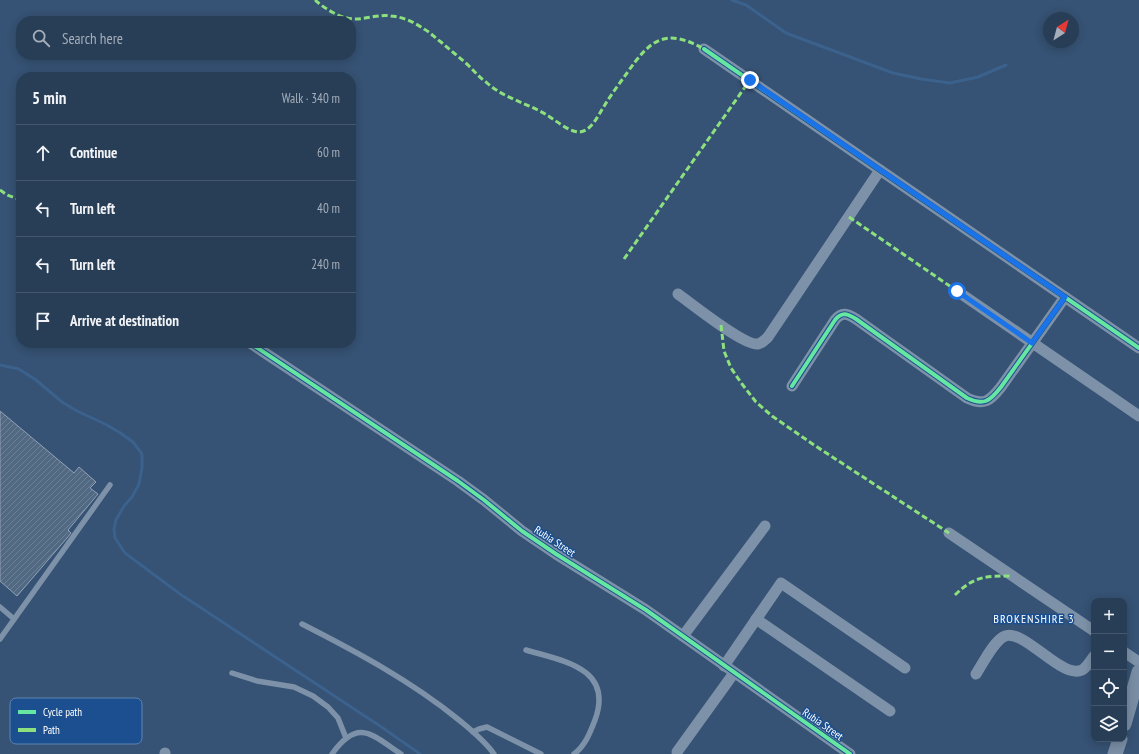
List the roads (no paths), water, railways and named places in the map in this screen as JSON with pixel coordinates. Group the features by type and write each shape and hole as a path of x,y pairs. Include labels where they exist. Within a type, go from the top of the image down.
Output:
{"street":[{"path":"704,49 1139,348"},
{"path":"678,294 748,343 757,344 763,342 768,337 880,170"},
{"path":"957,291 1139,416"},
{"path":"792,386 835,320 838,316 843,314 850,315 856,319 967,398 977,402 986,402 994,397 1065,297"},
{"name":"Rubia Street","path":"258,348 458,481 522,531 556,554 619,592 850,754"},
{"path":"683,636 765,526"},
{"path":"949,533 1091,629"},
{"path":"724,666 781,583 905,668"},
{"path":"756,619 890,711"},
{"path":"976,674 997,643 1009,634 1020,638 1058,664 1072,670 1078,671 1083,669 1091,660"},
{"path":"1127,654 1139,662"},
{"path":"1127,714 1139,672"},
{"path":"677,752 734,673"},
{"path":"1115,754 1119,742"}],"lane":[{"path":"0,639 110,485"},
{"path":"0,607 14,619"},
{"path":"302,624 373,661 438,703 473,732 494,754"},
{"path":"526,650 571,664 590,676 599,692 599,710 590,732 580,749 574,754"},
{"path":"232,673 257,681 294,687 313,696 328,707 338,718 346,738"},
{"path":"473,732 479,728 487,727 541,754"},
{"path":"332,754 346,738 357,732 366,733 401,754"}],"waterway":[{"path":"732,0 746,5 786,33 893,73 950,83 978,77 1006,65"},
{"path":"0,365 19,369 36,380 62,402 119,432 133,442 142,454 142,468 139,484 116,520 114,529 115,538 125,553 180,594 420,754"}],"district":[{"name":"BROKENSHIRE 3","path":"1034,618"}]}
